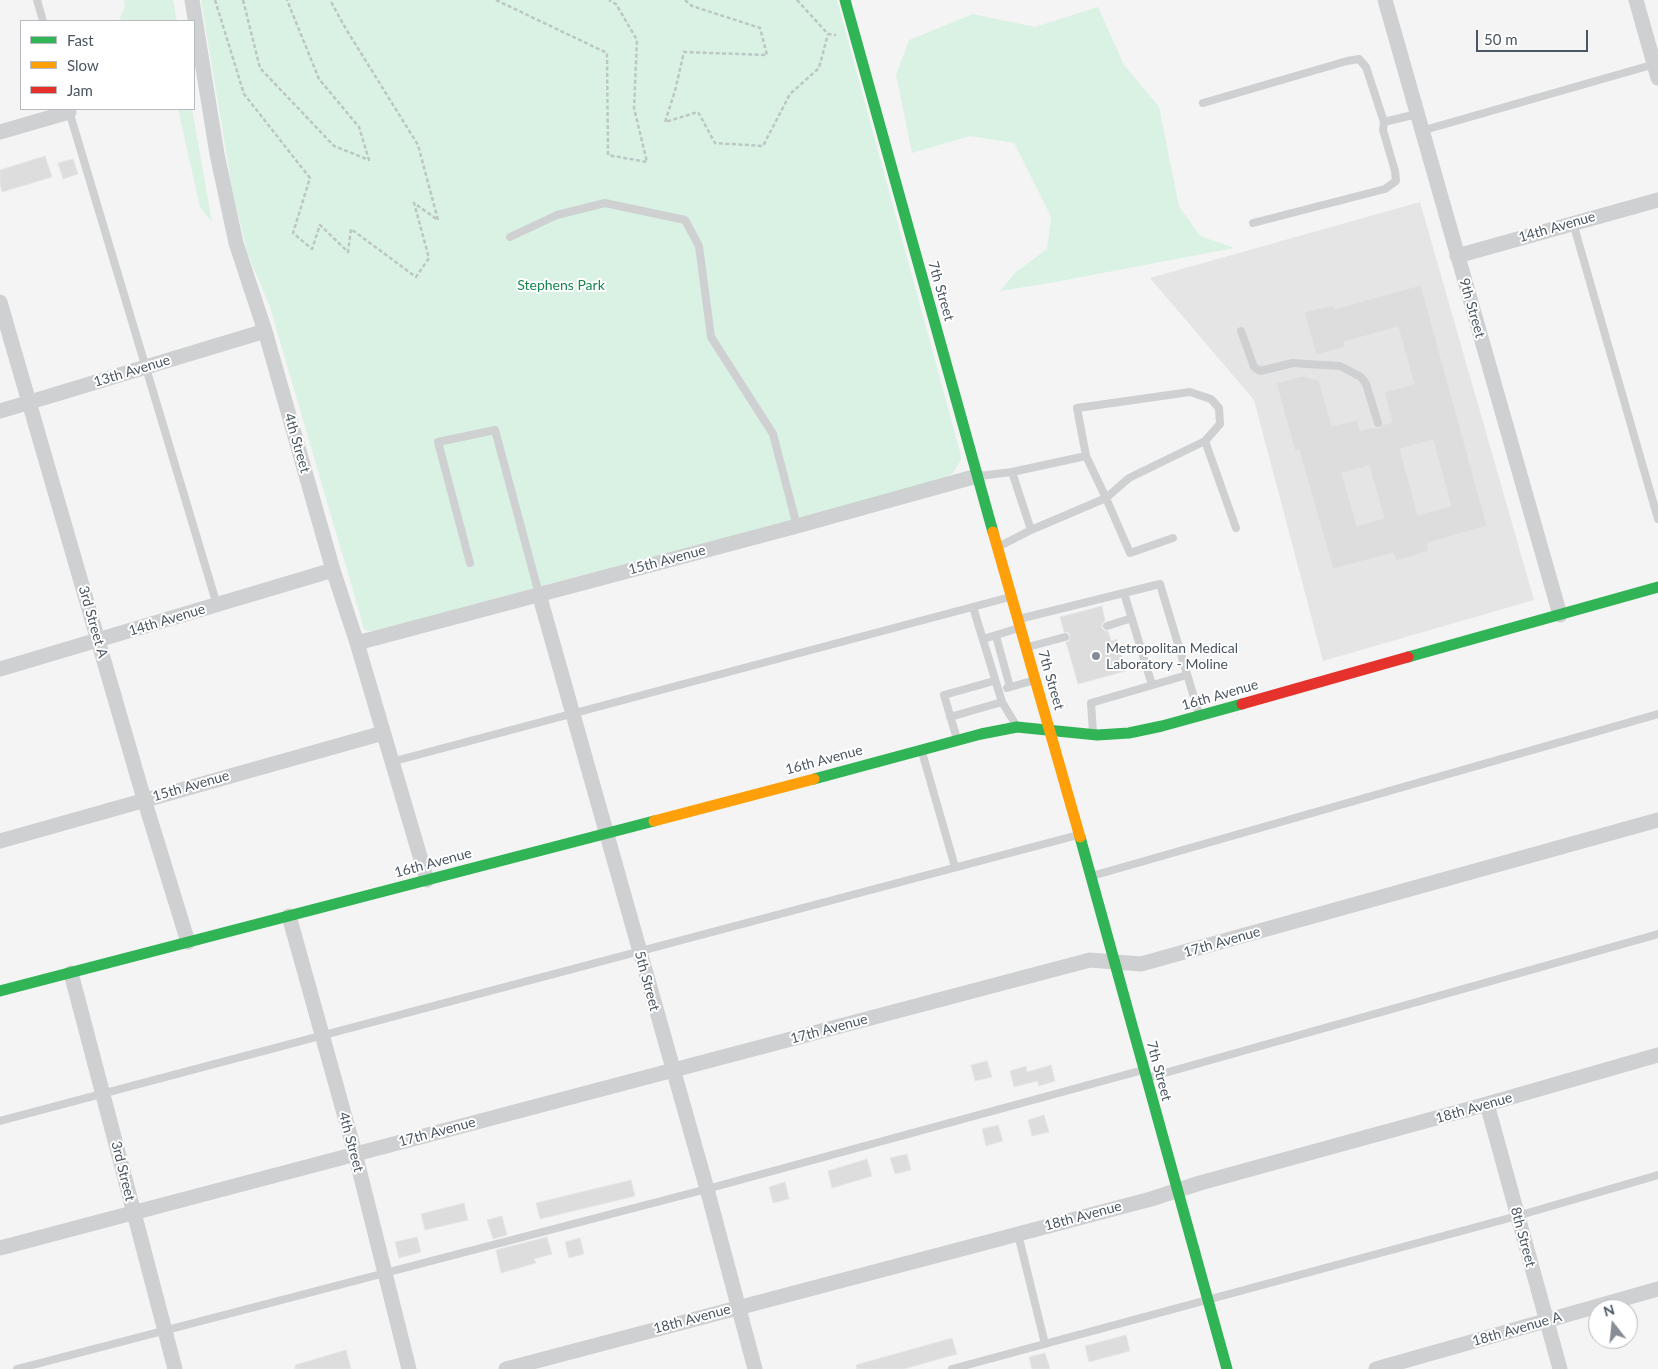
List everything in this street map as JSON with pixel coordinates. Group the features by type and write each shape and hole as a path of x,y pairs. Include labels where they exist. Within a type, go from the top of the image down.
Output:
{"street":[{"name":"4th Street","path":"192,0 224,190 236,243 265,331 427,880"},
{"name":"7th Street","path":"845,0 977,476 1050,729 1226,1369"},
{"path":"1636,0 1657,69"},
{"name":"9th Street","path":"1389,1 1421,131 1560,615"},
{"path":"0,132 69,110"},
{"name":"14th Avenue","path":"1456,256 1658,200"},
{"name":"3rd Street A","path":"0,302 144,799 188,942"},
{"name":"13th Avenue","path":"0,411 265,331"},
{"name":"15th Avenue","path":"357,643 977,476"},
{"name":"14th Avenue","path":"0,669 334,570"},
{"name":"16th Avenue","path":"0,991 606,834 957,740 1017,727 1093,734 1129,733 1199,716 1658,587"},
{"name":"5th Street","path":"539,594 755,1369"},
{"name":"15th Avenue","path":"0,841 383,733"},
{"name":"17th Avenue","path":"0,1248 1090,960 1141,964 1658,820"},
{"name":"4th Street","path":"289,916 323,1035 409,1369"},
{"name":"3rd Street","path":"71,973 175,1369"},
{"name":"18th Avenue","path":"506,1369 525,1366 738,1307 1176,1191 1658,1055"},
{"name":"8th Street","path":"1487,1104 1560,1369"},
{"name":"18th Avenue A","path":"1376,1369 1658,1289"}],"lane":[{"path":"36,0 43,20"},
{"path":"1203,103 1347,61 1359,59 1366,67 1384,122 1383,130 1395,171 1396,181 1385,189 1253,223"},
{"path":"1421,131 1657,69"},
{"path":"69,110 217,606"},
{"path":"1384,122 1417,114"},
{"path":"510,237 557,215 605,203 685,220 699,246 711,337 772,434 797,526"},
{"path":"1572,223 1658,519"},
{"path":"1241,331 1254,366 1260,371 1292,364 1340,366 1361,377 1366,384 1378,423"},
{"path":"998,548 1031,530 1106,498 1129,478 1205,441 1220,424 1219,408 1211,399 1190,392 1077,408 1086,456 1106,498 1130,553 1173,538"},
{"path":"470,563 438,442 495,430 539,594"},
{"path":"1205,441 1236,528"},
{"path":"977,476 1012,472 1086,456"},
{"path":"1012,472 1031,530"},
{"path":"983,639 996,636 1019,624 1160,584 1199,716"},
{"path":"1124,593 1152,685"},
{"path":"391,762 1012,597"},
{"path":"973,607 994,681 1002,702 1017,727"},
{"path":"1107,626 1132,618"},
{"path":"996,636 1010,687"},
{"path":"1026,648 1065,637"},
{"path":"1093,734 1091,702 1187,676"},
{"path":"998,690 1035,680"},
{"path":"957,740 944,695 994,681"},
{"path":"950,717 1002,702"},
{"path":"1090,876 1658,714"},
{"path":"922,750 955,867"},
{"path":"0,1121 1079,834"},
{"path":"17,1369 1144,1074 1658,934"},
{"path":"952,1369 1517,1216 1658,1175"},
{"path":"1018,1234 1045,1344"}],"path":[{"path":"215,0 244,94 310,178 293,233 312,249 320,225 348,252 351,229 416,277 429,258 414,203 438,220 418,145 330,0"},
{"path":"242,0 260,68 334,146 369,160 359,127 319,79 287,0"},
{"path":"496,0 607,53 608,155 647,162 634,108 637,40 616,4 609,0"},
{"path":"685,0 692,6 760,28 767,55 684,52 676,90 665,122 698,112 715,143 763,146 790,94 819,68 828,34 797,0"}],"shaded area":[{"path":"1420,202 1534,600 1323,661 1254,400 1150,278"}],"green space":[{"path":"124,0 173,0 177,20 119,20 125,7"},
{"name":"Stephens Park","path":"201,0 837,0 960,452 961,459 954,472 941,480 373,631 367,631 363,627 270,307 247,252 232,188"},
{"path":"1098,7 1124,65 1159,107 1179,206 1200,236 1234,248 1000,291 1016,272 1047,249 1051,217 1014,143 970,136 912,153 896,75 909,40 973,14 1035,27"},
{"path":"178,110 192,110 212,222 200,207"}],"building":[{"path":"45,156 52,177 2,192 0,170"},
{"path":"73,159 78,174 63,179 58,163"},
{"path":"1421,285 1487,526 1427,543 1429,551 1396,561 1393,553 1333,569 1299,450 1295,451 1276,383 1302,376 1319,380 1332,426 1357,420 1360,431 1375,427 1379,428 1392,422 1384,392 1414,384 1398,327 1344,342 1345,347 1316,355 1304,312 1333,305 1334,309","holes":["1433,440 1451,506 1418,515 1400,449","1369,466 1384,518 1357,526 1342,473"]},
{"name":"Metropolitan Medical Laboratory - Moline","path":"1102,606 1105,621 1102,624 1102,628 1108,631 1111,641 1117,639 1126,671 1078,684 1066,642 1069,641 1070,636 1069,633 1064,632 1060,617"},
{"path":"987,1061 992,1077 975,1081 971,1065"},
{"path":"1051,1065 1055,1081 1039,1086 1037,1081 1014,1087 1010,1071 1026,1066 1027,1072"},
{"path":"1044,1115 1049,1132 1032,1136 1028,1120"},
{"path":"998,1125 1003,1141 986,1146 982,1129"},
{"path":"907,1154 911,1170 895,1174 890,1158"},
{"path":"867,1159 872,1176 832,1188 828,1171"},
{"path":"631,1180 635,1196 540,1219 536,1203"},
{"path":"785,1182 789,1199 773,1203 769,1187"},
{"path":"464,1203 468,1220 425,1230 421,1214"},
{"path":"502,1216 507,1235 493,1239 487,1220"},
{"path":"417,1237 421,1252 399,1258 395,1242"},
{"path":"547,1237 552,1254 534,1259 536,1263 501,1273 496,1250"},
{"path":"580,1238 584,1254 569,1258 565,1242"},
{"path":"1126,1335 1130,1351 1089,1362 1085,1346"},
{"path":"952,1338 957,1354 904,1369 857,1369 856,1365"},
{"path":"346,1350 351,1369 295,1369 295,1365"},
{"path":"1045,1353 1050,1369 1032,1369 1029,1357"}],"traffic: fast":[{"path":"845,0 993,532"},
{"path":"1408,657 1658,587"},
{"path":"814,779 981,734 1017,727 1097,735 1129,733 1242,704"},
{"path":"0,991 654,821"},
{"path":"1080,837 1227,1369"}],"traffic: slow":[{"path":"993,532 1080,837"},
{"path":"654,821 814,779"}],"traffic: jam":[{"path":"1242,704 1408,657"}],"place":[{"name":"Metropolitan Medical Laboratory - Moline","path":"1096,656"}]}
